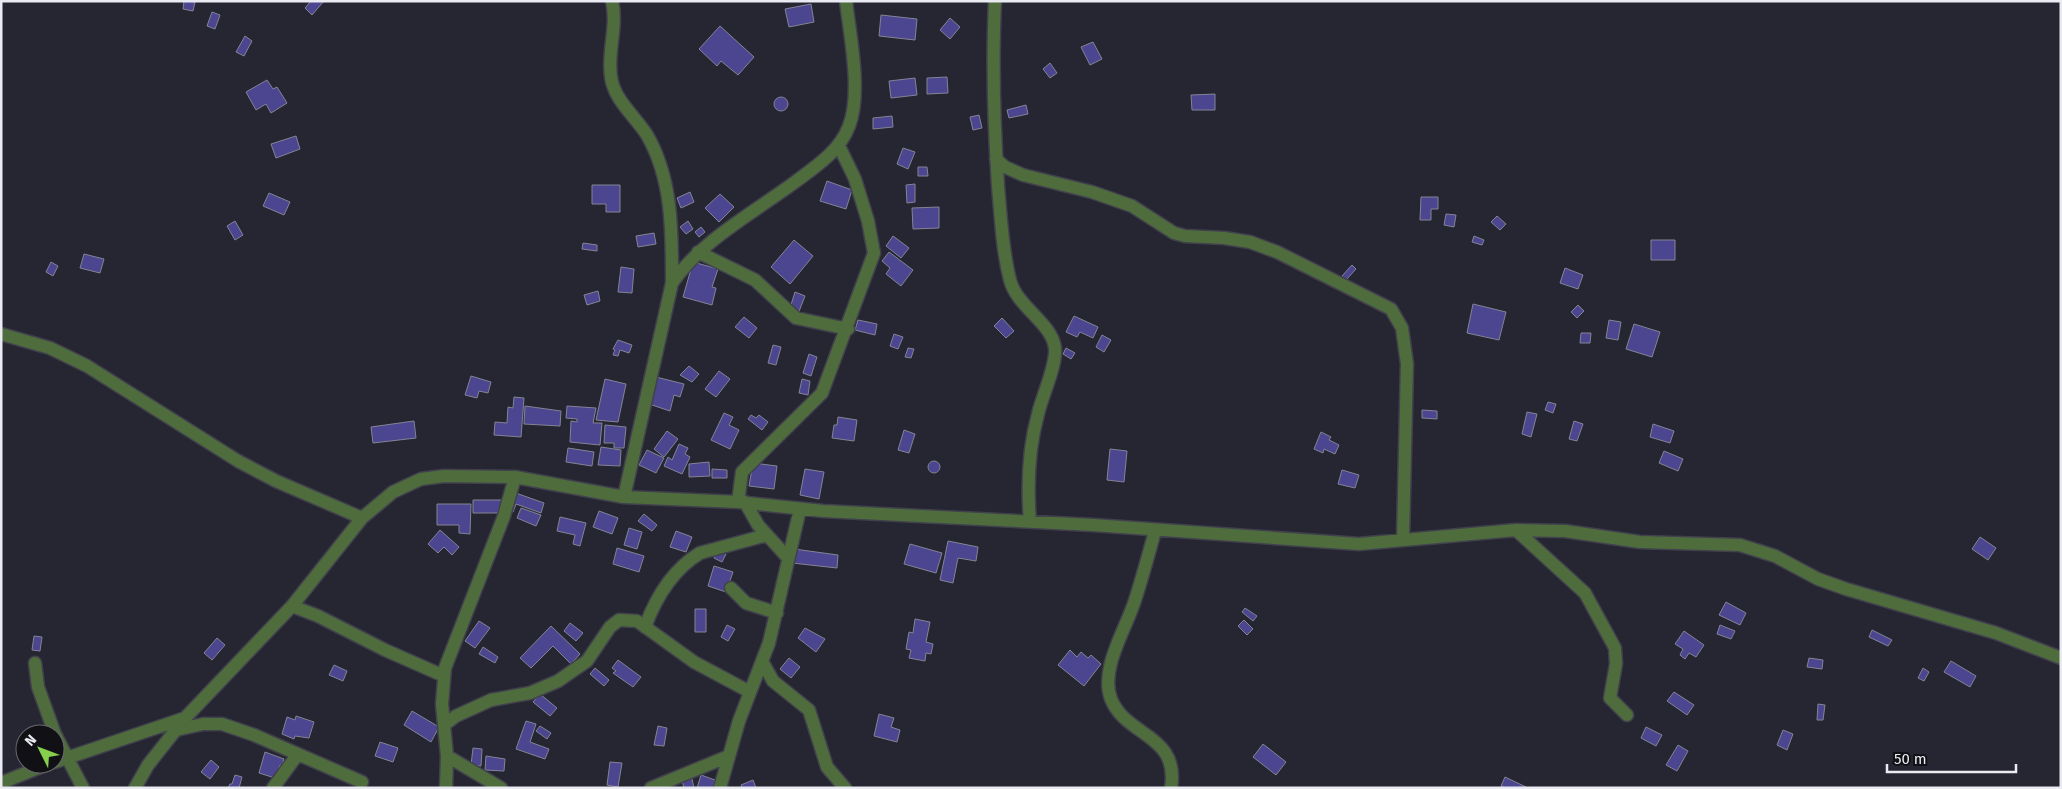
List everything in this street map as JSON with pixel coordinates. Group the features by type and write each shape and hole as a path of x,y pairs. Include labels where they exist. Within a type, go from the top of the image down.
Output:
{"street":[{"path":"612,1 614,23 611,77 616,91 646,134 660,161 666,186 672,230 672,283 624,497"},
{"path":"672,283 683,267 698,252 812,170 839,146 850,125 854,95 854,63 846,1"},
{"path":"995,1 993,73 996,159 1002,230 1010,282 1020,302 1050,335 1055,353 1030,450 1027,483 1030,522"},
{"path":"788,558 754,520 742,502 742,472 822,393 848,329 874,253 874,242 855,179 839,146"},
{"path":"996,159 1006,167 1023,175 1092,192 1132,206 1174,233 1185,236 1224,238 1250,242 1277,252 1391,309 1402,328 1407,364 1403,539"},
{"path":"698,252 755,280 773,294 785,310 796,318 848,329"},
{"path":"1,334 50,348 87,366 238,461 284,484 362,518"},
{"path":"135,788 148,765 186,717 292,606 362,518 394,492 421,479 444,476 515,477 624,497 742,502 800,509 1359,544 1516,530 1565,531 1640,542 1740,545 1776,556 1818,579 1988,631 2061,658"},
{"path":"446,788 447,756 444,725 444,676 452,646 504,516 515,477"},
{"path":"720,788 777,613 800,509"},
{"path":"1516,530 1585,593 1615,648 1616,664 1610,698 1628,715"},
{"path":"1156,531 1136,597 1110,664 1108,682 1110,698 1122,715 1160,743 1170,760 1171,788"},
{"path":"645,627 660,592 691,559 700,553 767,535"},
{"path":"731,588 746,602 777,613"},
{"path":"292,606 318,616 385,650 444,676"},
{"path":"444,725 456,716 491,700 530,693 558,681 587,661 610,627 619,620 637,621 694,662 750,692"},
{"path":"35,662 38,687 51,724"},
{"path":"762,663 773,681 809,710 827,767 846,788"},
{"path":"65,758 186,717"},
{"path":"176,730 203,724 222,724 362,782"},
{"path":"273,788 298,754"},
{"path":"447,756 502,788"},
{"path":"651,788 730,756"},
{"path":"65,766 83,788"},
{"path":"1,783 23,774"}],"building":[{"path":"184,1 195,2 193,11 183,9"},
{"path":"311,1 324,1 312,15 305,8"},
{"path":"811,4 814,22 789,27 785,9"},
{"path":"212,12 220,15 215,29 207,26"},
{"path":"881,15 917,19 915,40 879,36"},
{"path":"950,18 960,27 950,39 940,30"},
{"path":"720,26 754,57 738,75 721,61 717,66 699,49"},
{"path":"245,36 252,41 244,56 236,52"},
{"path":"1093,42 1102,59 1090,65 1081,47"},
{"path":"1050,63 1057,73 1050,78 1043,69"},
{"path":"947,77 948,93 927,94 927,78"},
{"path":"915,78 917,95 891,98 889,81"},
{"path":"267,80 273,89 277,87 287,103 271,113 266,104 256,110 246,92"},
{"path":"1215,94 1215,110 1192,110 1191,95"},
{"path":"778,97 784,97 788,104 784,111 778,111 774,107 774,101"},
{"path":"1026,105 1028,114 1009,118 1007,110"},
{"path":"979,115 982,128 973,130 970,117"},
{"path":"892,116 893,127 873,129 873,118"},
{"path":"296,136 300,149 276,158 271,144"},
{"path":"903,148 915,152 908,169 897,164"},
{"path":"918,167 927,167 928,176 918,176"},
{"path":"827,181 852,190 846,209 820,201"},
{"path":"915,184 915,202 907,203 906,185"},
{"path":"592,185 620,185 620,212 606,212 606,204 592,204"},
{"path":"690,192 694,202 681,208 677,198"},
{"path":"269,193 290,202 284,215 263,206"},
{"path":"720,194 734,207 719,222 705,208"},
{"path":"1421,197 1438,197 1438,209 1431,209 1431,220 1420,220"},
{"path":"939,207 939,228 913,229 912,208"},
{"path":"1446,214 1456,215 1454,227 1444,225"},
{"path":"1497,216 1506,224 1500,230 1491,222"},
{"path":"235,221 243,235 235,240 227,226"},
{"path":"688,221 693,229 686,234 680,227"},
{"path":"701,227 705,232 699,237 695,232"},
{"path":"654,233 656,244 638,247 636,236"},
{"path":"893,236 909,248 901,258 886,246"},
{"path":"1474,236 1484,240 1482,245 1472,242"},
{"path":"794,240 813,256 790,284 771,267"},
{"path":"1651,240 1675,240 1675,260 1651,260"},
{"path":"583,243 597,245 597,251 582,249"},
{"path":"889,252 913,270 901,286 886,274 890,268 882,261"},
{"path":"84,254 104,259 100,273 80,268"},
{"path":"51,262 58,266 53,276 46,272"},
{"path":"693,262 718,269 712,287 716,288 712,305 683,297"},
{"path":"1352,265 1356,269 1346,280 1342,276"},
{"path":"621,267 634,269 632,293 618,292"},
{"path":"1565,268 1583,275 1578,289 1560,283"},
{"path":"598,291 600,301 587,305 584,295"},
{"path":"795,292 805,296 798,314 789,311"},
{"path":"1473,304 1506,312 1499,340 1467,333"},
{"path":"1578,305 1584,311 1577,318 1571,312"},
{"path":"1074,316 1098,327 1093,338 1080,332 1077,337 1066,332"},
{"path":"744,317 757,328 749,338 735,327"},
{"path":"1002,318 1014,331 1006,338 994,326"},
{"path":"858,320 877,324 875,335 855,330"},
{"path":"1609,320 1621,322 1618,340 1606,338"},
{"path":"1634,324 1660,332 1652,357 1626,349"},
{"path":"1581,333 1591,333 1590,343 1580,343"},
{"path":"894,334 903,337 898,349 890,346"},
{"path":"1102,335 1111,340 1104,352 1096,347"},
{"path":"618,340 632,345 629,353 620,350 618,356 613,355 615,350 613,349"},
{"path":"773,345 781,347 776,365 768,363"},
{"path":"908,348 914,349 911,358 905,357"},
{"path":"1066,348 1075,353 1071,359 1063,354"},
{"path":"809,354 817,357 811,376 803,373"},
{"path":"689,366 699,374 692,382 680,375"},
{"path":"719,371 730,379 716,397 705,389"},
{"path":"471,376 491,382 488,393 479,391 477,398 465,395"},
{"path":"656,377 684,384 680,397 674,395 670,411 649,404"},
{"path":"605,379 626,384 618,422 596,420"},
{"path":"802,379 810,381 808,395 799,393"},
{"path":"514,397 524,398 521,437 494,435 495,422 507,423 508,407 513,408"},
{"path":"1548,402 1556,404 1553,413 1545,410"},
{"path":"525,406 561,411 560,426 524,424"},
{"path":"567,406 596,408 593,423 602,423 600,445 570,442 571,421 577,422 577,419 566,418"},
{"path":"1422,410 1437,411 1437,419 1422,418"},
{"path":"1527,412 1537,414 1531,437 1522,434"},
{"path":"724,413 733,417 729,425 739,430 730,449 711,440"},
{"path":"751,415 756,418 759,415 768,422 762,430 748,419"},
{"path":"838,417 857,420 854,441 832,438 834,425 837,425"},
{"path":"414,421 416,438 373,443 371,427"},
{"path":"1574,421 1583,424 1577,441 1569,439"},
{"path":"1653,424 1674,431 1670,443 1650,437"},
{"path":"605,425 626,427 624,448 614,448 614,443 604,443"},
{"path":"904,430 915,434 909,453 898,450"},
{"path":"667,431 678,439 664,457 654,449"},
{"path":"1321,432 1331,437 1329,440 1339,445 1335,454 1324,449 1323,453 1314,449"},
{"path":"679,444 688,448 685,454 690,457 682,474 664,466 668,457 672,460"},
{"path":"601,447 621,450 620,466 598,465"},
{"path":"568,448 594,452 592,466 566,462"},
{"path":"1110,449 1127,451 1124,482 1107,480"},
{"path":"647,450 664,458 656,473 639,465"},
{"path":"1664,451 1683,459 1678,471 1659,463"},
{"path":"932,461 936,461 940,467 936,473 932,473 928,469 928,465"},
{"path":"709,462 710,476 689,477 689,464"},
{"path":"753,463 777,466 774,489 749,486"},
{"path":"712,469 727,470 727,478 712,478"},
{"path":"805,469 824,472 819,499 800,495"},
{"path":"1342,470 1359,475 1355,488 1338,484"},
{"path":"513,492 544,503 541,513 516,504 513,512 507,510"},
{"path":"473,500 504,500 504,513 473,513"},
{"path":"437,504 471,504 470,534 459,533 459,525 437,525"},
{"path":"521,508 541,515 536,526 517,518"},
{"path":"599,511 618,518 612,534 593,527"},
{"path":"644,514 657,525 652,531 638,521"},
{"path":"560,517 586,523 580,546 573,544 575,535 557,531"},
{"path":"629,528 642,532 637,549 624,545"},
{"path":"440,530 459,547 452,555 444,547 438,553 428,544"},
{"path":"676,531 692,537 686,552 670,547"},
{"path":"1980,537 1996,548 1988,560 1972,549"},
{"path":"948,541 978,547 976,561 958,558 953,583 940,580"},
{"path":"910,544 942,553 936,573 904,564"},
{"path":"617,548 644,556 639,572 613,564"},
{"path":"794,549 838,555 837,568 792,563"},
{"path":"717,550 726,554 722,562 714,558"},
{"path":"714,566 733,572 726,592 708,586"},
{"path":"1726,602 1746,613 1740,625 1719,615"},
{"path":"1245,608 1257,616 1253,621 1242,612"},
{"path":"695,609 706,609 706,632 695,632"},
{"path":"915,619 930,622 926,642 933,644 931,654 926,653 925,661 909,658 911,650 906,649 909,632 913,633"},
{"path":"1244,620 1253,629 1247,635 1238,626"},
{"path":"479,621 490,628 475,648 465,641"},
{"path":"570,623 583,633 576,641 564,631"},
{"path":"727,625 735,629 728,641 721,637"},
{"path":"1720,625 1735,631 1731,639 1717,634"},
{"path":"551,626 580,654 571,664 553,646 531,668 520,658"},
{"path":"805,628 825,639 816,652 798,638"},
{"path":"1872,630 1892,640 1888,646 1869,637"},
{"path":"1684,631 1704,645 1696,657 1689,653 1685,659 1680,655 1683,649 1675,644"},
{"path":"34,636 42,637 40,651 32,650"},
{"path":"217,638 225,645 212,660 204,653"},
{"path":"483,647 498,657 495,663 479,654"},
{"path":"1070,650 1077,657 1081,652 1088,658 1091,655 1101,664 1084,686 1058,665"},
{"path":"789,658 800,667 791,678 780,669"},
{"path":"1809,658 1823,660 1822,669 1807,667"},
{"path":"618,660 641,677 633,687 613,673 616,671 612,668"},
{"path":"1951,661 1976,676 1970,687 1944,672"},
{"path":"334,665 347,671 343,681 329,675"},
{"path":"595,668 609,680 604,686 590,674"},
{"path":"1923,668 1929,672 1924,681 1918,678"},
{"path":"1674,692 1694,705 1687,715 1667,701"},
{"path":"540,694 557,708 550,716 533,702"},
{"path":"1818,704 1825,705 1823,720 1817,720"},
{"path":"412,711 439,727 431,742 404,725"},
{"path":"879,714 894,718 891,727 900,730 897,742 874,736"},
{"path":"296,716 314,722 309,738 295,736 294,739 282,734 287,717 295,720"},
{"path":"526,721 536,724 530,742 549,749 545,759 516,749"},
{"path":"540,726 551,733 547,739 536,731"},
{"path":"658,726 667,728 664,746 654,745"},
{"path":"1646,727 1662,735 1656,746 1641,738"},
{"path":"1783,730 1793,734 1787,750 1777,745"},
{"path":"380,742 398,748 393,762 375,756"},
{"path":"1263,744 1286,762 1276,775 1253,757"},
{"path":"1678,745 1688,751 1677,771 1666,765"},
{"path":"473,748 482,749 481,766 471,765"},
{"path":"265,752 284,759 275,778 259,773"},
{"path":"486,756 505,759 504,771 485,770"},
{"path":"211,760 219,767 210,779 201,772"},
{"path":"610,762 622,763 618,787 607,785"},
{"path":"235,775 242,777 239,788 228,788 232,784"},
{"path":"701,775 715,780 713,788 697,788"},
{"path":"1505,777 1526,787 1505,788 1501,786"},
{"path":"692,779 694,788 684,788 682,781"},
{"path":"753,780 756,788 742,788 741,785"}]}
